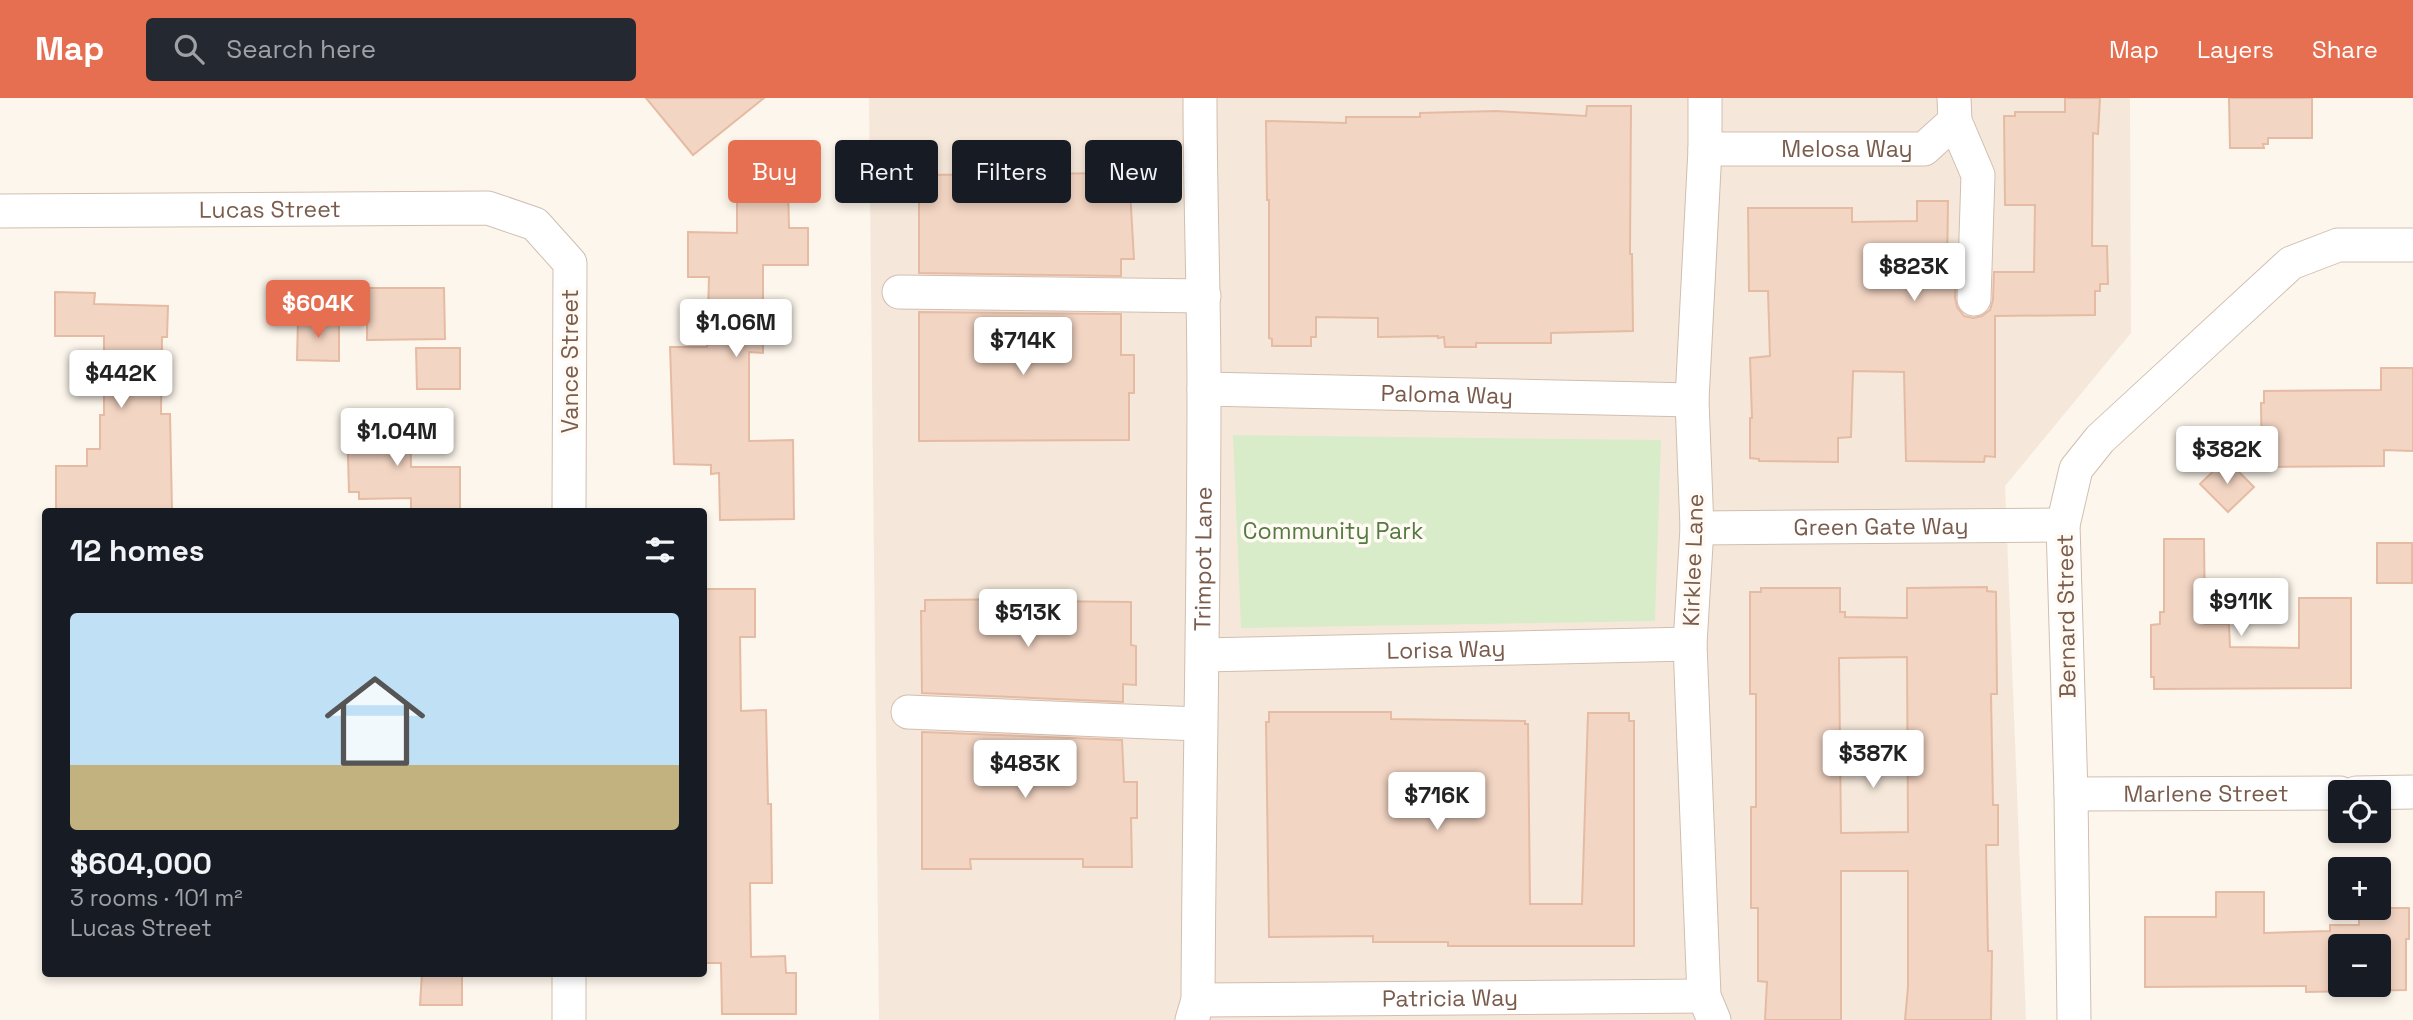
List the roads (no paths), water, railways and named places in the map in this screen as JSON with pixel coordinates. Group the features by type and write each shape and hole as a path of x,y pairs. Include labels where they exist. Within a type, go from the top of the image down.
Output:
{"street":[{"name":"Trimpot Lane","path":"1195,1010 1199,724 1203,655 1204,388 1200,98"},
{"name":"Kirklee Lane","path":"1705,98 1705,149 1692,400 1698,528 1690,644 1709,1008"},
{"path":"1954,109 1978,175 1974,299"},
{"name":"Melosa Way","path":"1705,149 1924,149 1954,109"},
{"name":"Lucas Street","path":"0,211 488,208 535,224"},
{"name":"Vance Street","path":"535,224 570,263 569,508"},
{"name":"Bernard Street","path":"2074,1020 2063,525 2076,469 2100,439 2291,263 2338,245 2413,245"},
{"path":"899,292 1203,296"},
{"name":"Paloma Way","path":"1204,388 1692,400"},
{"name":"Green Gate Way","path":"1698,528 2063,525"},
{"name":"Lorisa Way","path":"1203,655 1690,644"},
{"path":"908,712 1199,724"},
{"path":"2391,792 2413,792"},
{"name":"Marlene Street","path":"2071,794 2328,793"},
{"path":"569,977 569,1020"},
{"name":"Patricia Way","path":"1195,1010 1709,1008"}],"park label":[{"name":"Community Park","path":"1333,531"}]}
